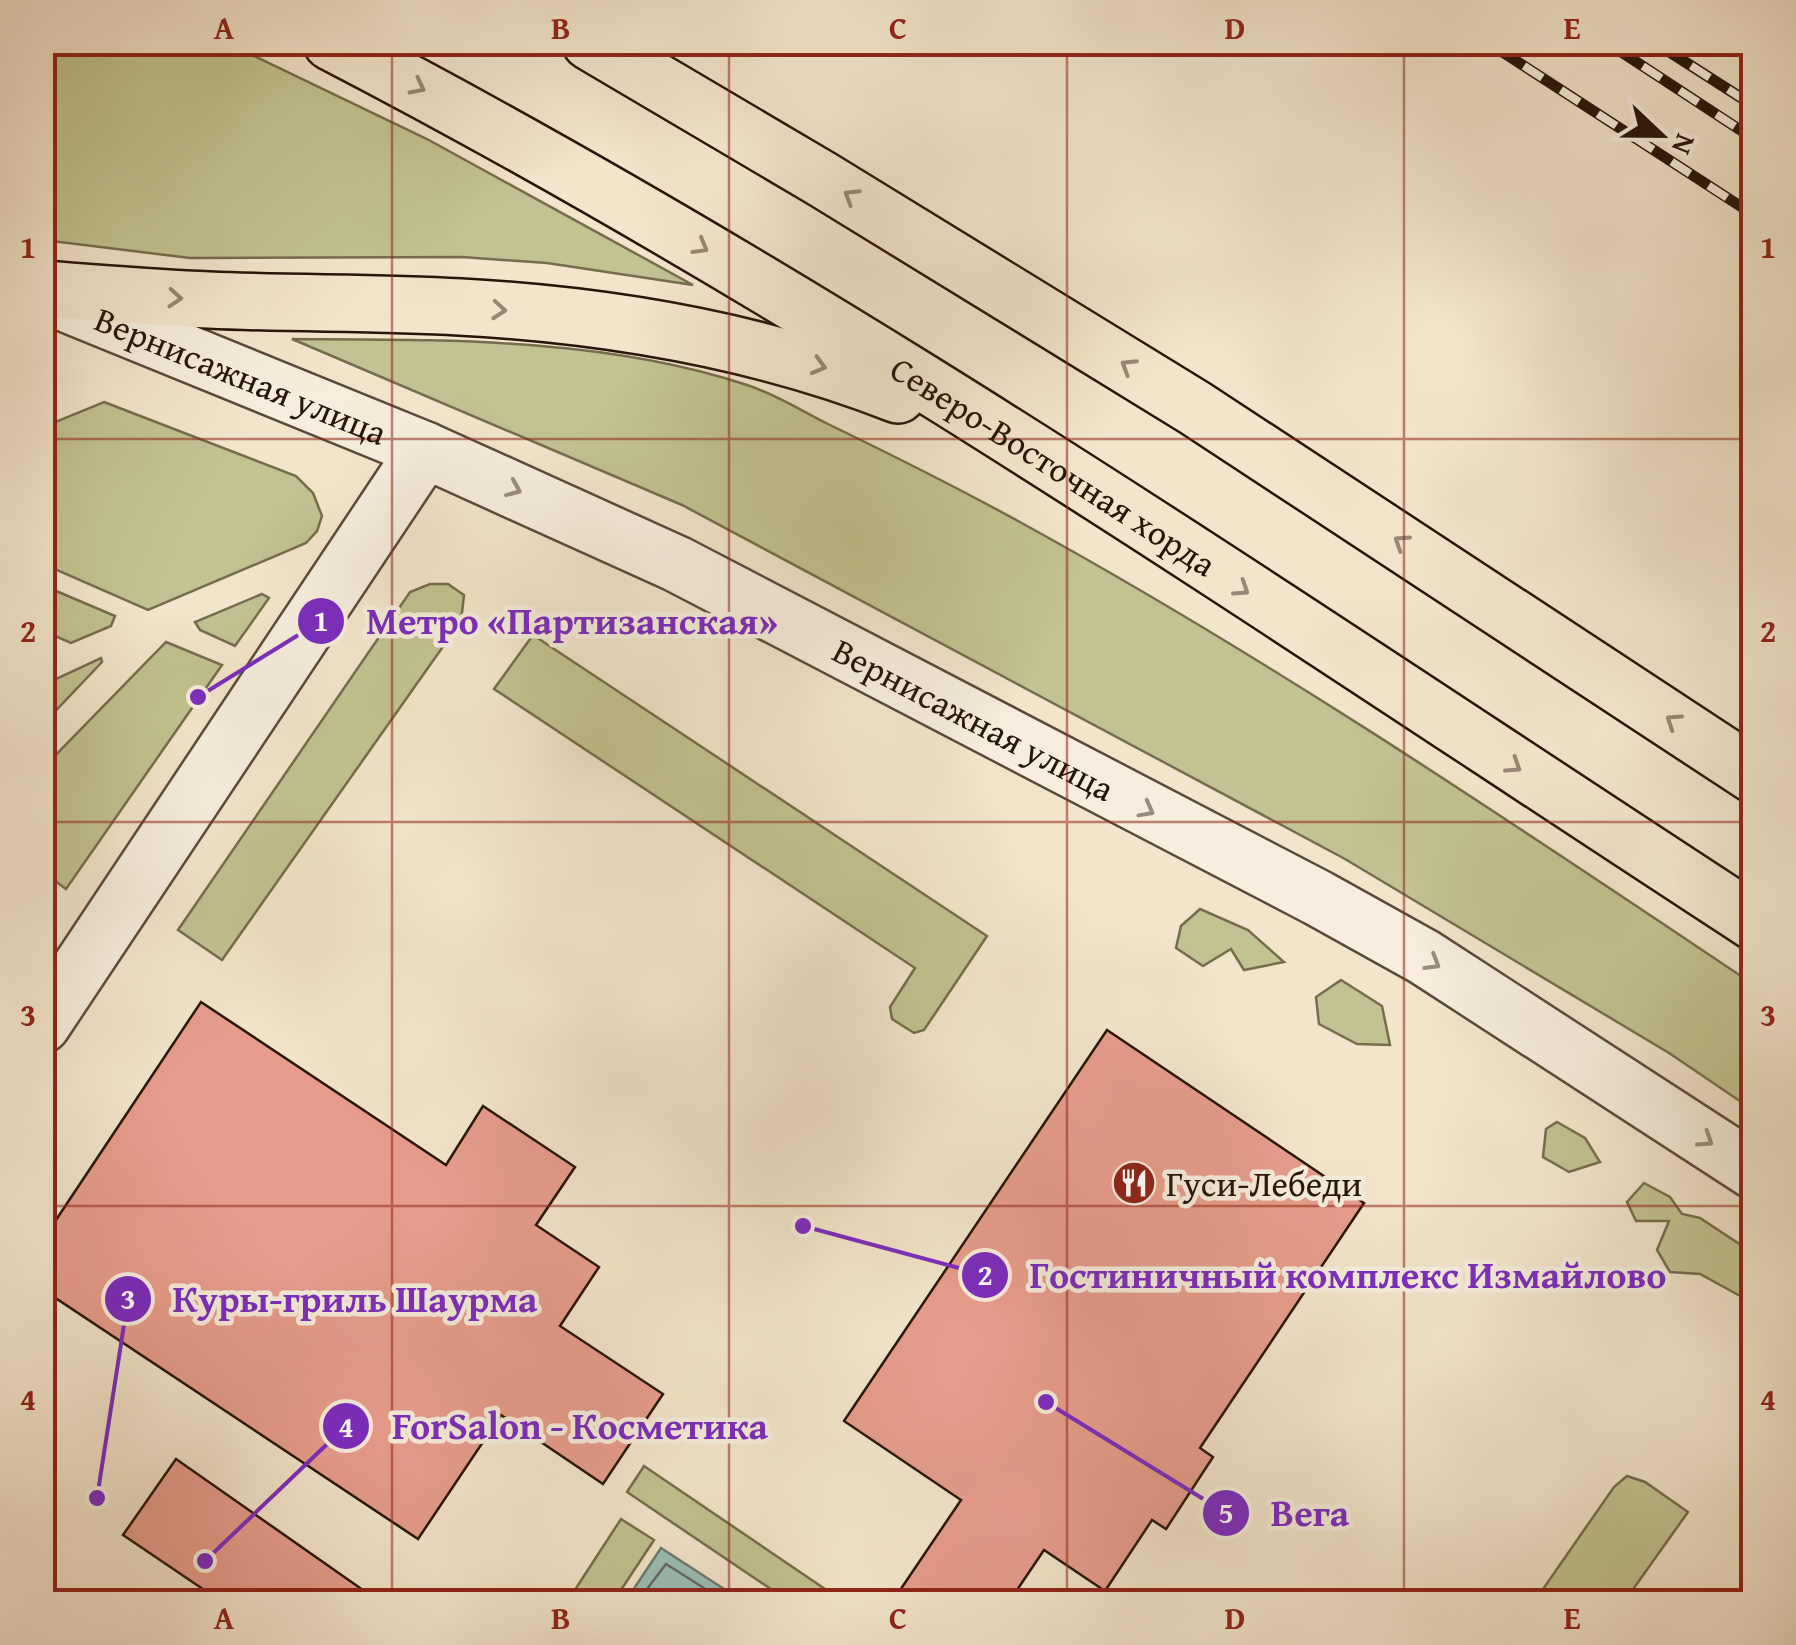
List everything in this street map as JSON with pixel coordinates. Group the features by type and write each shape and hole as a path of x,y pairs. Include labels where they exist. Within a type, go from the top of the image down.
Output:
{"main road":[{"name":"Северо-Восточная хорда","path":"331,42 484,122 751,276 1011,438 1754,922"},
{"path":"590,42 1196,408 1754,775"},
{"path":"42,292 460,306 595,318 728,341 840,372 1011,438"}],"street":[{"name":"Вернисажная улица","path":"42,292 425,450 677,564 1318,898 1508,1009 1754,1171"},
{"path":"42,1025 425,450"}],"shaded area":[{"path":"43,42 227,43 427,139 693,285 547,263 462,257 190,258 43,240"},
{"path":"292,339 521,344 692,369 768,393 971,496 1113,574 1299,686 1753,984 1753,1110 1669,1053 1345,859 682,505"},
{"path":"104,402 296,476 313,493 322,516 317,531 306,543 148,610 43,564 43,427"},
{"path":"430,584 448,584 464,595 461,621 222,960 178,930 410,592"},
{"path":"42,585 115,616 111,626 71,643 43,631"},
{"path":"262,594 269,598 235,646 200,630 195,622"},
{"path":"533,635 987,936 924,1030 914,1033 892,1019 890,1007 915,968 494,689"},
{"path":"166,642 222,665 66,889 43,872 43,768"},
{"path":"101,658 102,662 43,724 43,685"},
{"path":"1200,909 1248,930 1284,962 1244,970 1231,949 1203,966 1176,948 1181,926"},
{"path":"1341,980 1382,1006 1390,1045 1357,1044 1319,1024 1316,997"},
{"path":"1557,1122 1585,1138 1600,1162 1569,1172 1543,1157 1546,1129"},
{"path":"1644,1183 1670,1197 1682,1214 1700,1218 1753,1253 1753,1303 1700,1274 1670,1272 1657,1250 1669,1221 1636,1221 1627,1202"},
{"path":"644,1466 825,1589 815,1602 790,1602 627,1492"},
{"path":"1627,1476 1645,1482 1688,1512 1624,1602 1534,1602 1614,1487"},
{"path":"621,1519 654,1540 613,1602 567,1602"}],"water":[{"path":"661,1548 744,1602 625,1602"}],"building":[{"path":"201,1002 446,1165 483,1106 575,1167 536,1225 599,1267 560,1326 663,1394 603,1484 501,1415 418,1539 42,1289 42,1241"},
{"path":"1107,1030 1364,1203 1200,1448 1213,1457 1166,1529 1152,1520 1105,1591 1044,1550 1009,1602 892,1602 961,1500 844,1421"},
{"path":"176,1459 380,1602 222,1602 123,1535"}],"railway":[{"path":"1487,42 1754,215"},
{"path":"1606,42 1754,139"},
{"path":"1654,42 1754,106"}],"place":[{"name":"Метро «Партизанская»","path":"198,697"},
{"name":"Гуси-Лебеди","path":"1134,1183"},
{"name":"Гостиничный комплекс Измайлово","path":"803,1226"},
{"name":"Вега","path":"1046,1402"},
{"name":"Куры-гриль Шаурма","path":"97,1498"},
{"name":"ForSalon - Косметика","path":"205,1561"}]}
